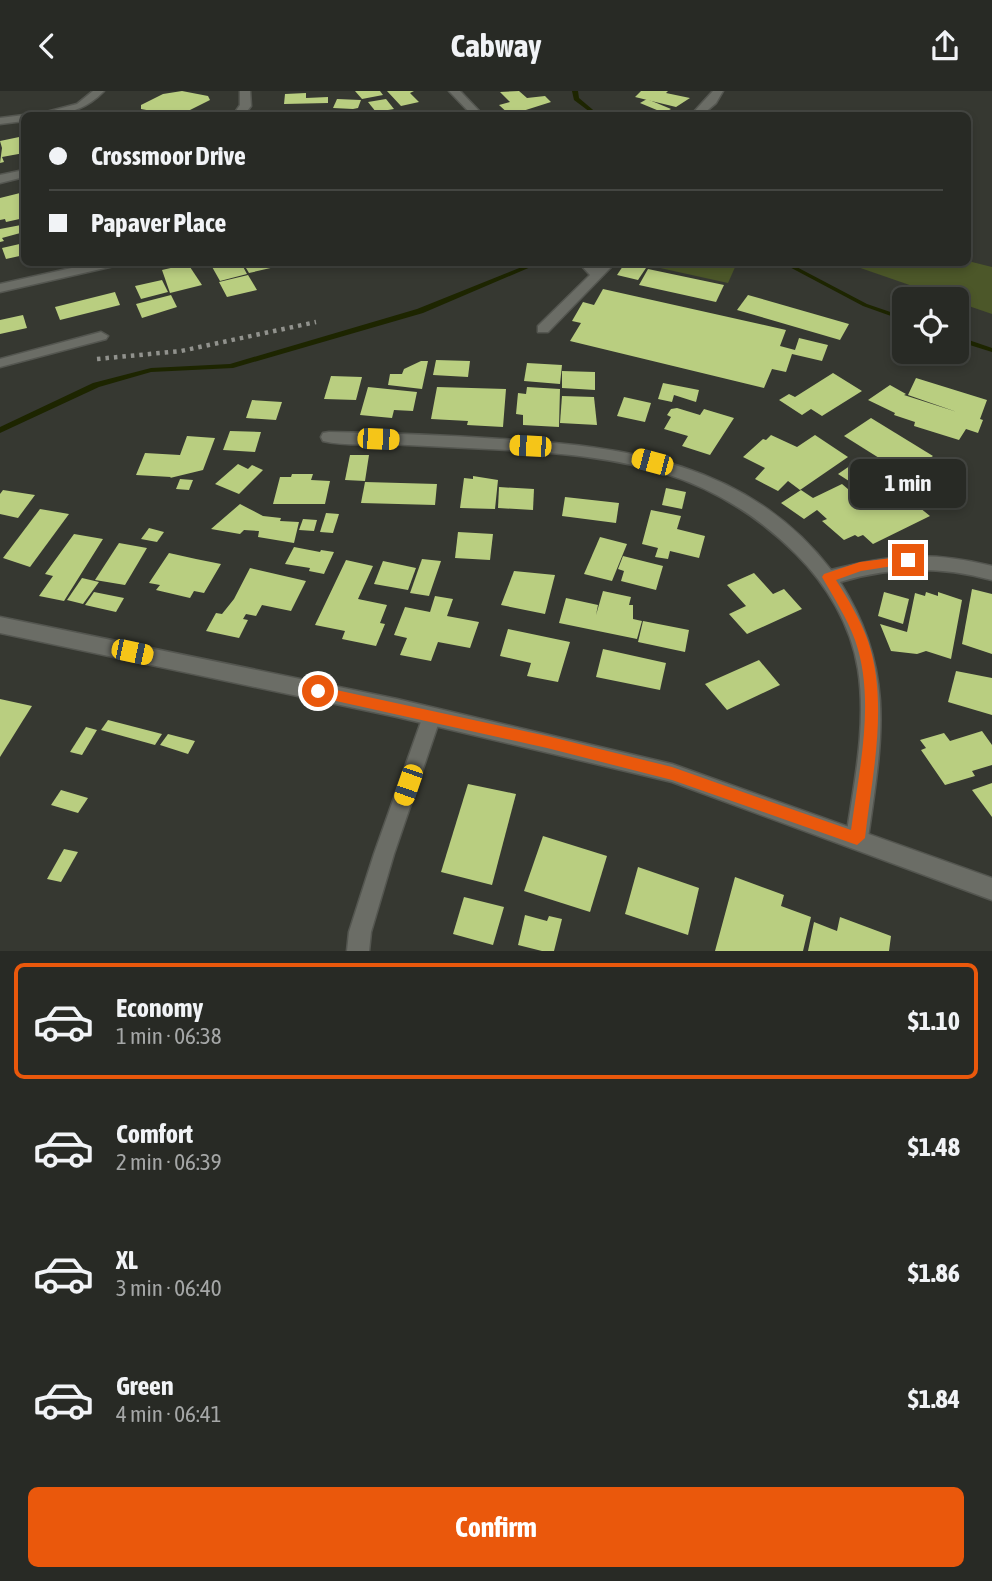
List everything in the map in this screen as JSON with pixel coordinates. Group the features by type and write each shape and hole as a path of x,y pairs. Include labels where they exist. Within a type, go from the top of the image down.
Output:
{"street":[{"path":"241,112 246,106 245,91"},
{"path":"454,91 475,112"},
{"path":"699,112 718,91"},
{"path":"0,179 21,175"},
{"path":"0,288 96,266"},
{"path":"329,437 582,450 631,456 673,467 741,499 774,521 828,577 849,611 862,643 870,684 871,734 857,838"},
{"path":"828,577 860,567 908,560 966,565 992,573"},
{"path":"0,625 432,716 672,773 992,889"}],"lane":[{"path":"53,112 80,106 99,91"},
{"path":"1,121 21,118"},
{"path":"588,266 598,275"},
{"path":"543,329 606,266"},
{"path":"0,363 101,336"},
{"path":"358,951 360,932 384,854 432,716"}],"path":[{"path":"91,359 181,351 316,322"}],"green space":[{"path":"971,262 992,267 992,314 969,306 969,287 915,287 855,266 971,266"},
{"path":"661,266 736,266 728,283 660,268"}],"building":[{"path":"182,91 208,96 210,100 181,112 141,109 141,105 163,94"},
{"path":"355,91 380,91 383,95 362,99"},
{"path":"387,91 414,91 410,93 419,102 401,106"},
{"path":"519,91 527,98 545,96 551,102 519,112 507,112 499,105 510,102 500,92"},
{"path":"641,91 668,91 666,93 690,98 676,107 635,97"},
{"path":"306,93 306,98 328,97 328,103 284,104 285,94"},
{"path":"337,99 361,100 358,108 333,108"},
{"path":"386,99 394,109 376,112 368,102"},
{"path":"647,99 671,109 662,112 640,103"},
{"path":"21,137 21,154 2,157 4,162 0,163 0,141"},
{"path":"21,193 21,219 6,222 5,219 0,220 0,198"},
{"path":"21,225 21,233 2,238 4,241 0,242 0,229"},
{"path":"21,244 21,256 6,259 2,248"},
{"path":"189,266 202,285 170,293 162,270"},
{"path":"212,266 243,266 247,274 220,281"},
{"path":"245,266 275,267 249,273"},
{"path":"623,266 646,268 638,280 617,275"},
{"path":"648,269 724,285 716,302 639,285"},
{"path":"248,275 257,290 227,297 219,282"},
{"path":"162,280 168,292 141,299 135,286"},
{"path":"603,289 786,330 780,346 795,350 799,338 828,345 822,361 792,354 786,372 772,369 764,388 570,341 581,323 572,321 583,302 594,305"},
{"path":"115,292 120,305 60,320 55,307"},
{"path":"171,295 177,307 142,318 136,304"},
{"path":"748,295 849,324 840,340 737,310"},
{"path":"23,315 27,328 0,334 0,320"},
{"path":"436,360 470,361 468,377 433,375"},
{"path":"421,361 428,361 422,389 388,385 390,374 402,374 404,369"},
{"path":"527,363 562,365 560,384 524,381"},
{"path":"562,371 595,372 595,390 562,388"},
{"path":"833,373 862,391 822,416 811,409 802,415 779,400 789,394 795,397"},
{"path":"331,376 362,377 356,400 324,399"},
{"path":"916,378 987,400 978,433 966,429 959,440 914,426 915,422 894,415 895,413 868,400 890,385 906,394 904,395 957,412 908,395"},
{"path":"663,383 699,390 696,402 674,395 672,402 658,399"},
{"path":"368,387 417,392 413,411 394,410 392,418 360,415"},
{"path":"437,387 506,389 503,427 431,419"},
{"path":"527,387 560,389 559,427 523,425 523,415 516,414 518,393 526,394"},
{"path":"562,396 594,397 597,425 560,423"},
{"path":"624,397 651,403 645,422 617,416"},
{"path":"252,400 282,402 276,420 246,418"},
{"path":"677,408 700,415 704,409 734,418 710,455 682,446 688,436 664,429 671,417 667,415 671,409"},
{"path":"871,418 933,456 903,473 844,436"},
{"path":"230,431 261,432 255,452 223,450"},
{"path":"771,435 797,447 815,435 848,457 800,490 788,481 778,491 755,479 765,468 743,457"},
{"path":"187,436 215,438 203,470 170,478 136,475 145,453 180,455"},
{"path":"350,455 369,455 365,481 345,480"},
{"path":"857,461 882,477 863,490 838,474"},
{"path":"238,464 248,469 252,465 263,470 239,494 215,484"},
{"path":"292,474 313,474 311,480 330,481 325,504 273,504 280,477 291,477"},
{"path":"473,476 498,480 495,509 460,508 464,478 473,479"},
{"path":"180,479 193,480 189,490 176,489"},
{"path":"365,482 437,484 435,505 361,503"},
{"path":"842,484 862,501 874,495 886,505 904,495 930,516 873,544 863,535 844,540 822,521 827,519 817,510 804,519 781,503 801,490 813,498"},
{"path":"499,487 534,489 533,510 498,508"},
{"path":"666,488 686,492 682,509 662,505"},
{"path":"3,490 35,495 18,518 0,514 0,494"},
{"path":"565,497 619,503 616,523 562,516"},
{"path":"240,504 263,516 281,518 280,521 299,522 294,543 258,537 259,531 244,530 240,534 211,529"},
{"path":"40,509 69,514 30,567 3,558"},
{"path":"651,510 681,516 677,529 705,536 699,558 670,551 668,559 655,557 658,548 642,544"},
{"path":"326,513 339,514 333,533 320,532"},
{"path":"303,519 317,520 314,531 299,530"},
{"path":"149,528 164,532 157,542 141,539"},
{"path":"458,532 493,534 490,560 455,558"},
{"path":"74,534 103,539 64,601 39,596 53,576 45,574"},
{"path":"600,537 627,544 612,581 584,574"},
{"path":"119,543 147,548 125,585 95,580"},
{"path":"294,547 334,552 324,574 309,571 310,568 285,564"},
{"path":"169,553 221,564 204,593 194,591 190,598 156,590 160,585 149,583"},
{"path":"623,556 663,566 656,590 621,581 624,571 618,569"},
{"path":"422,559 441,561 429,596 410,593"},
{"path":"346,560 373,566 358,599 387,605 380,623 385,624 376,646 342,639 345,631 315,625"},
{"path":"383,561 416,568 408,590 374,584"},
{"path":"250,568 306,581 291,611 262,605 256,616 246,614 243,619 248,620 239,638 206,631 216,613 222,614 234,599"},
{"path":"514,571 555,575 545,614 501,605"},
{"path":"754,573 773,594 784,589 802,609 747,634 729,614 746,606 727,585"},
{"path":"82,578 99,582 83,604 67,600"},
{"path":"972,589 992,594 992,654 962,644"},
{"path":"603,591 631,597 629,605 633,605 633,619 642,621 637,639 559,623 566,598 598,605 596,615"},
{"path":"94,592 124,598 116,612 85,605"},
{"path":"884,592 909,599 903,624 878,616"},
{"path":"926,592 938,596 938,592 962,600 951,659 926,651 917,654 891,651 880,624 907,632 915,593 925,596"},
{"path":"435,596 453,599 447,616 479,622 470,648 438,642 431,661 400,655 407,638 394,635 405,607 430,612"},
{"path":"643,621 689,630 685,652 638,642"},
{"path":"508,629 570,642 558,682 527,676 531,663 500,656"},
{"path":"603,649 666,663 660,690 596,677"},
{"path":"759,660 780,685 727,710 705,684"},
{"path":"956,671 992,678 992,715 948,702"},
{"path":"0,699 32,706 0,757"},
{"path":"108,720 162,734 155,745 101,730"},
{"path":"86,727 97,730 82,755 70,752"},
{"path":"982,731 992,745 992,765 972,771 975,776 945,785 921,750 926,748 920,740 944,733 950,741"},
{"path":"168,734 195,741 188,754 160,745"},
{"path":"992,783 992,817 972,790"},
{"path":"468,784 516,794 492,885 441,872"},
{"path":"61,790 88,798 78,813 51,805"},
{"path":"543,836 607,856 590,912 524,891"},
{"path":"64,849 78,852 61,882 47,879"},
{"path":"638,867 699,888 688,935 625,914"},
{"path":"735,877 784,895 781,906 811,917 803,951 715,951"},
{"path":"464,897 504,907 493,945 453,934"},
{"path":"525,915 547,921 549,916 562,919 554,951 518,945"},
{"path":"840,917 891,936 889,951 808,951 814,922 837,931"}],"waterway":[{"path":"575,91 576,99 593,112"},
{"path":"0,430 96,385 151,370 230,366 420,311 530,266"},
{"path":"791,266 865,305 892,314"},
{"path":"969,342 992,350"}],"route":[{"path":"318,691 672,773 857,838 871,734 870,684 862,643 849,611 828,577 882,562 908,560"}]}
